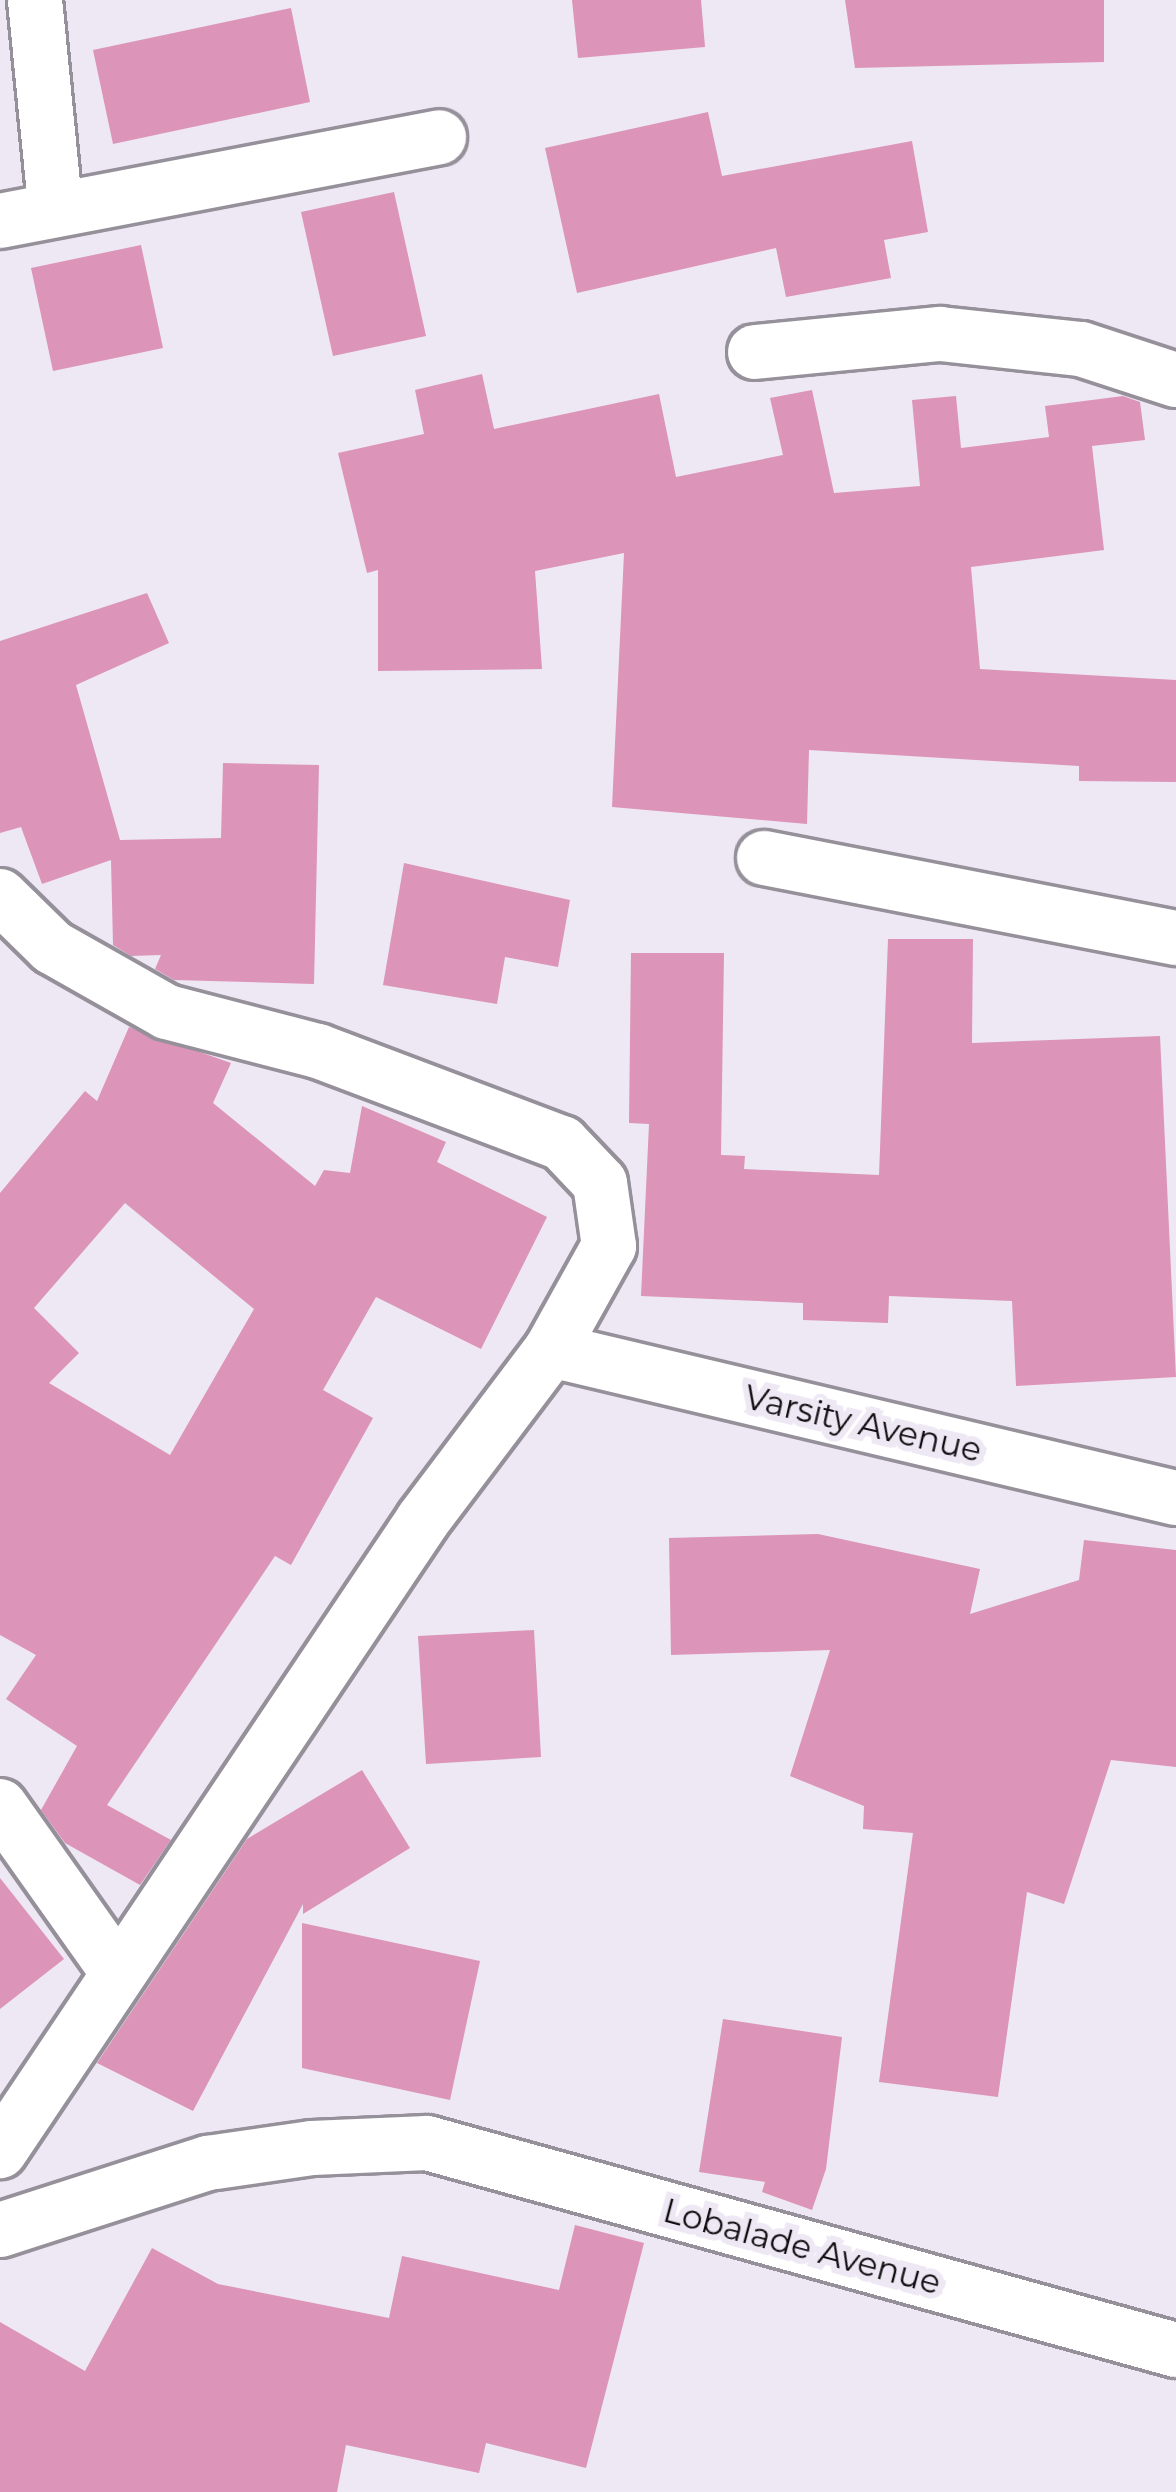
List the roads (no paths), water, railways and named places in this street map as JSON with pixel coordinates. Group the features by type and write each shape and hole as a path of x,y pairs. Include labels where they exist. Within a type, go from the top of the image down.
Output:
{"street":[{"path":"35,0 55,204"},
{"path":"0,221 55,204 439,137"},
{"path":"755,352 940,334 1081,349 1176,380"},
{"path":"764,858 1176,938"},
{"path":"0,896 52,947 167,1012 318,1051 562,1143 588,1163 600,1183 609,1246 551,1350 422,1520 0,2151"},
{"name":"Varsity Avenue","path":"551,1350 1176,1498"},
{"path":"0,1806 117,1970"},
{"name":"Lobalade Avenue","path":"0,2230 208,2163 312,2147 427,2144 1176,2350"}]}
